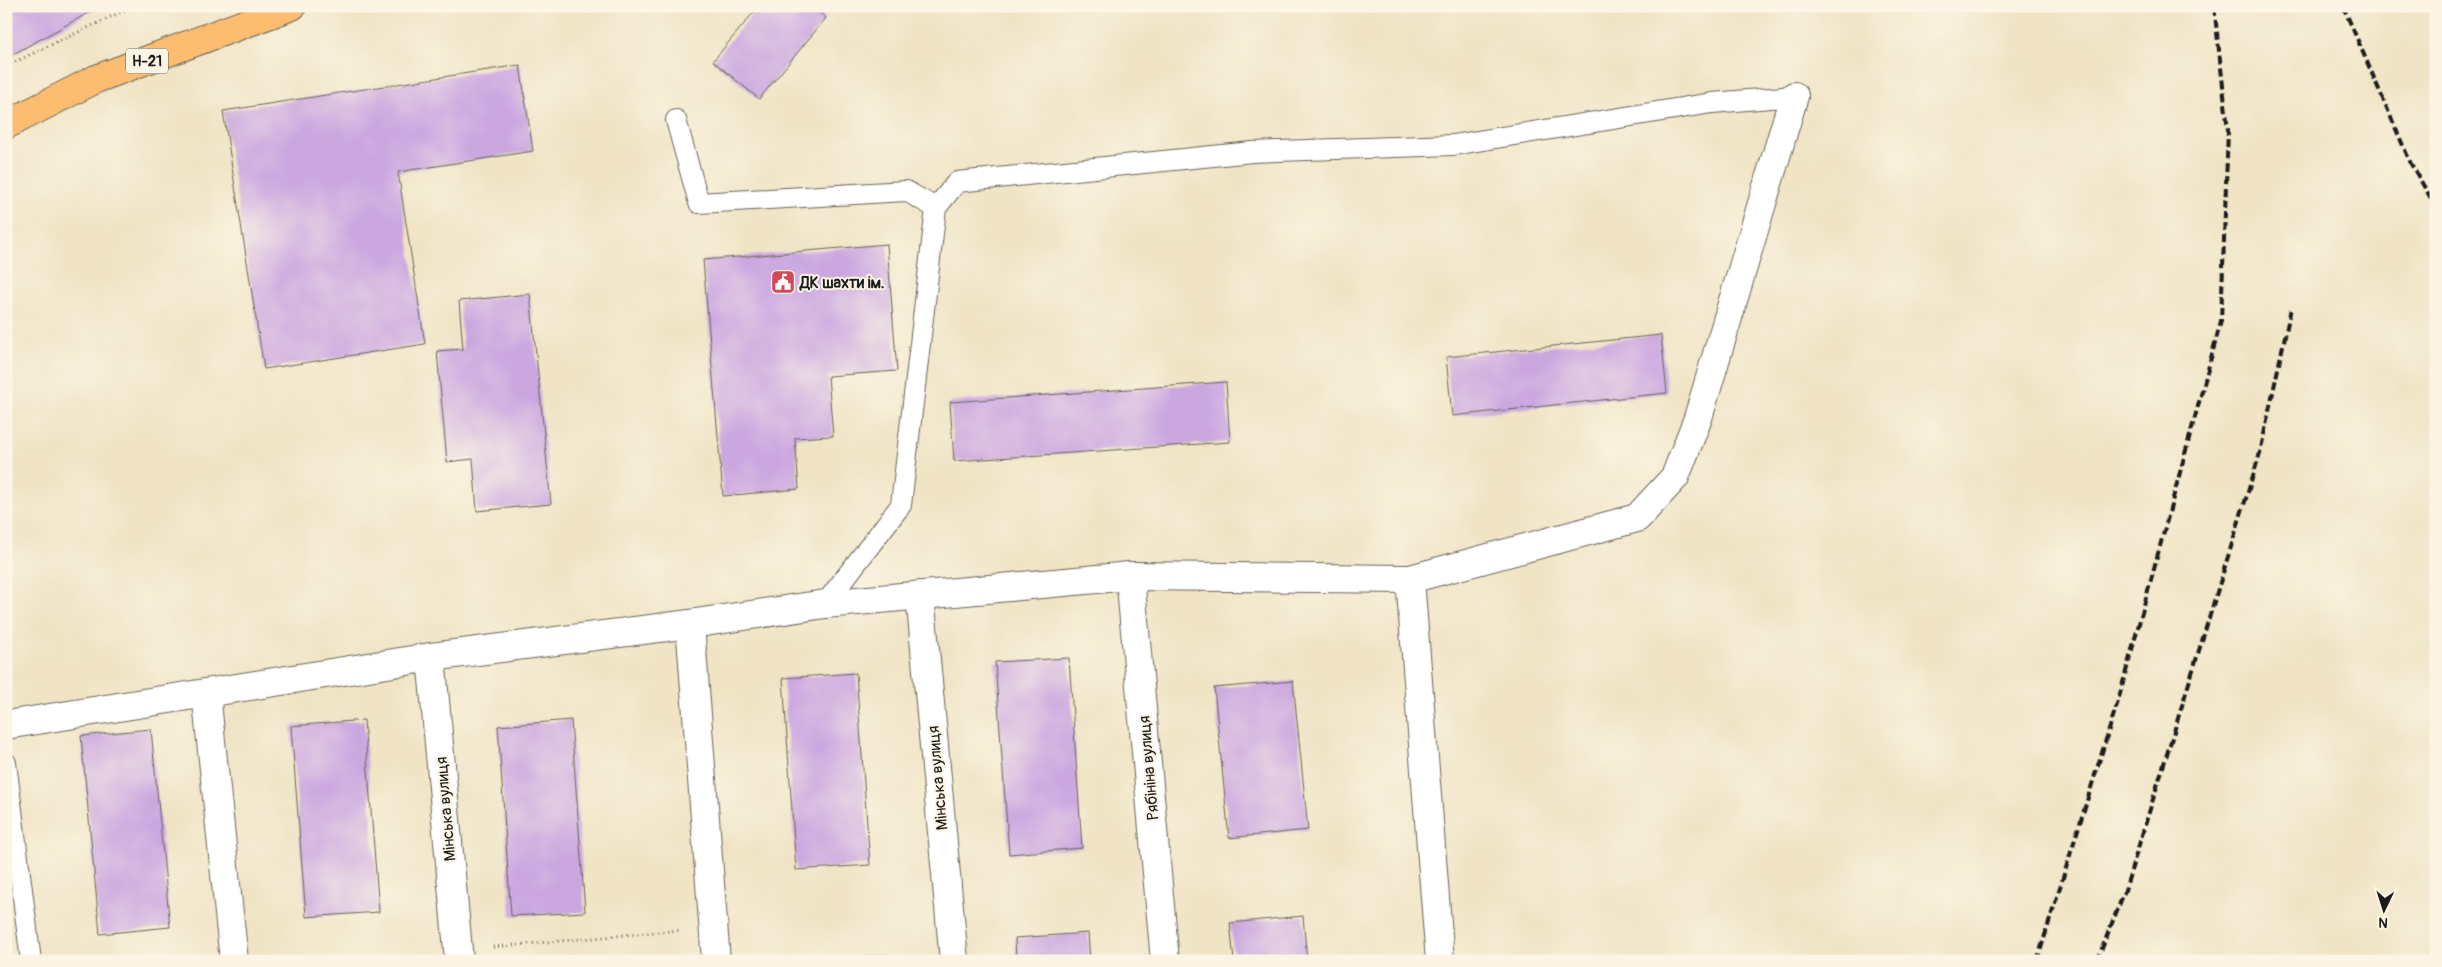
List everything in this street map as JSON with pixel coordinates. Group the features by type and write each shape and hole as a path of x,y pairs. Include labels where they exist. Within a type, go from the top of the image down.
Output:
{"main road":[{"name":"Н-21","path":"6,124 96,79 292,6"}],"street":[{"path":"6,725 430,657 690,624 825,604 1130,576 1410,579 1637,518 1675,477 1698,418 1794,96"},
{"name":"Рябініна вулиця","path":"1130,576 1165,961"},
{"path":"1410,579 1440,961"},
{"name":"Мінська вулиця","path":"920,596 954,961"},
{"path":"690,624 716,961"},
{"name":"Мінська вулиця","path":"430,657 459,956"},
{"path":"206,693 234,961"}],"lane":[{"path":"825,604 901,506 936,208 957,182 1252,152 1453,145 1712,103 1794,96"},
{"path":"676,120 699,203 906,191 936,208"},
{"path":"6,763 31,961"}],"path":[{"path":"6,66 134,6"},
{"path":"459,956 714,926"}],"building":[{"path":"6,6 101,6 6,58"},
{"path":"759,6 812,6 826,18 759,99 713,61"},
{"path":"520,65 533,151 398,172 425,344 264,369 223,111"},
{"path":"887,244 897,371 828,376 833,436 795,438 799,489 723,496 703,260"},
{"path":"530,294 551,504 477,511 473,459 447,462 437,351 463,349 459,301"},
{"path":"1661,335 1667,393 1452,416 1446,357"},
{"path":"1226,382 1230,442 954,461 950,402"},
{"path":"1069,658 1082,848 1009,854 995,662"},
{"path":"856,673 870,865 796,870 783,678"},
{"path":"1293,681 1308,830 1229,838 1214,688"},
{"path":"364,720 379,912 306,917 291,726"},
{"path":"571,720 585,912 511,916 498,726"},
{"path":"151,729 170,927 100,934 81,736"},
{"path":"1303,916 1307,961 1234,961 1230,923"},
{"path":"1088,933 1090,961 1016,961 1015,938"},
{"path":"884,955 885,961 824,961 824,959"}],"railway":[{"path":"2037,961 2118,701 2221,321 2228,130 2214,6"},
{"path":"2343,6 2411,164 2436,207"},
{"path":"2097,961 2125,890 2260,453 2291,308"}],"place":[{"name":"ДК шахти ім.","path":"783,282"}]}
